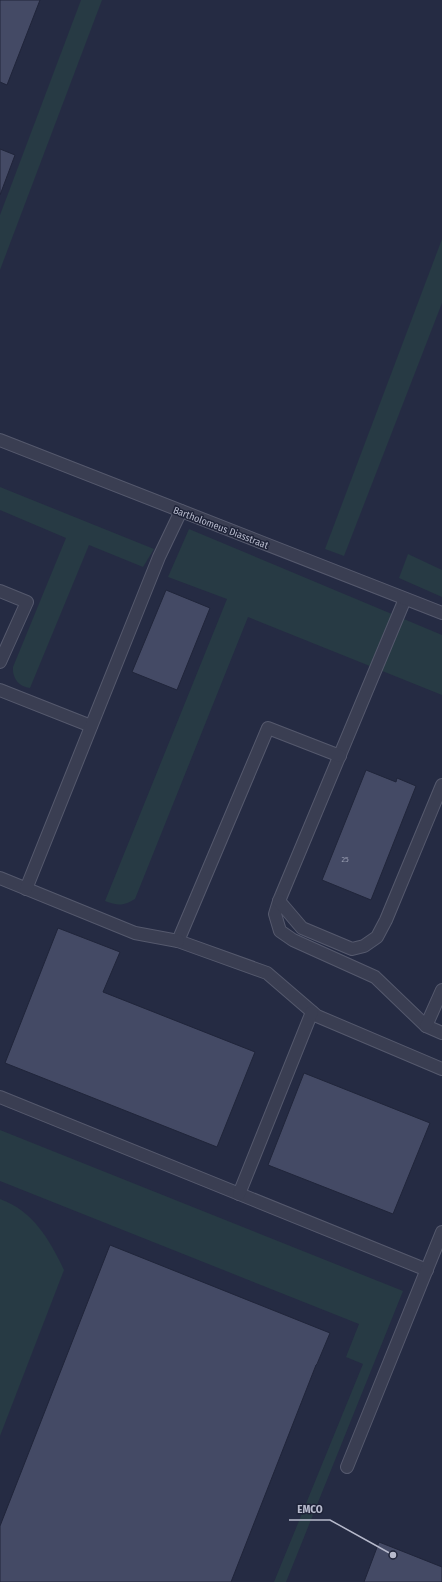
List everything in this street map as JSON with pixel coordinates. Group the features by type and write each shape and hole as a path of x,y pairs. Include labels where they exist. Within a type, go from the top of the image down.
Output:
{"street":[{"name":"Bartholomeus Diasstraat","path":"0,440 442,614"},
{"path":"26,888 159,557 181,512"},
{"path":"0,592 26,602 0,662"},
{"path":"405,599 279,901 275,914 280,931 293,940 375,977 426,1026 442,1033"},
{"path":"0,690 91,726"},
{"path":"178,941 268,728 340,756"},
{"path":"279,901 302,928 352,949 364,946 377,937 386,920 442,785"},
{"path":"0,878 135,933 178,941 267,973 317,1016 442,1069"},
{"path":"426,1026 442,990"},
{"path":"239,1194 312,1012"},
{"path":"0,1097 427,1270"},
{"path":"347,1468 442,1232"}],"shaded area":[{"path":"81,0 102,0 0,270 0,215"},
{"path":"442,239 442,303 344,556 325,549"},
{"path":"0,487 154,549 143,567 89,545 30,688 23,686 17,681 14,675 13,667 66,538 0,510"},
{"path":"189,529 442,635 442,695 248,617 135,899 124,904 113,904 105,901 227,599 168,577"},
{"path":"408,554 442,570 442,597 399,578"},
{"path":"0,1130 403,1291 286,1582 274,1582 363,1364 346,1357 359,1324 0,1181"},
{"path":"0,1199 12,1204 22,1211 39,1227 64,1270 0,1436"}],"building":[{"path":"0,0 40,0 7,85 0,82"},
{"path":"0,149 15,155 0,195"},
{"path":"166,590 210,608 177,690 132,672"},
{"path":"366,770 396,782 397,778 416,786 371,900 322,880"},
{"path":"58,928 120,952 103,992 255,1052 217,1147 5,1063"},
{"path":"304,1073 430,1123 393,1214 268,1165"},
{"path":"110,1245 330,1333 231,1582 0,1582 0,1526"},
{"path":"379,1542 442,1567 442,1582 364,1582"}],"place":[{"name":"EMCO","path":"393,1555"}]}
